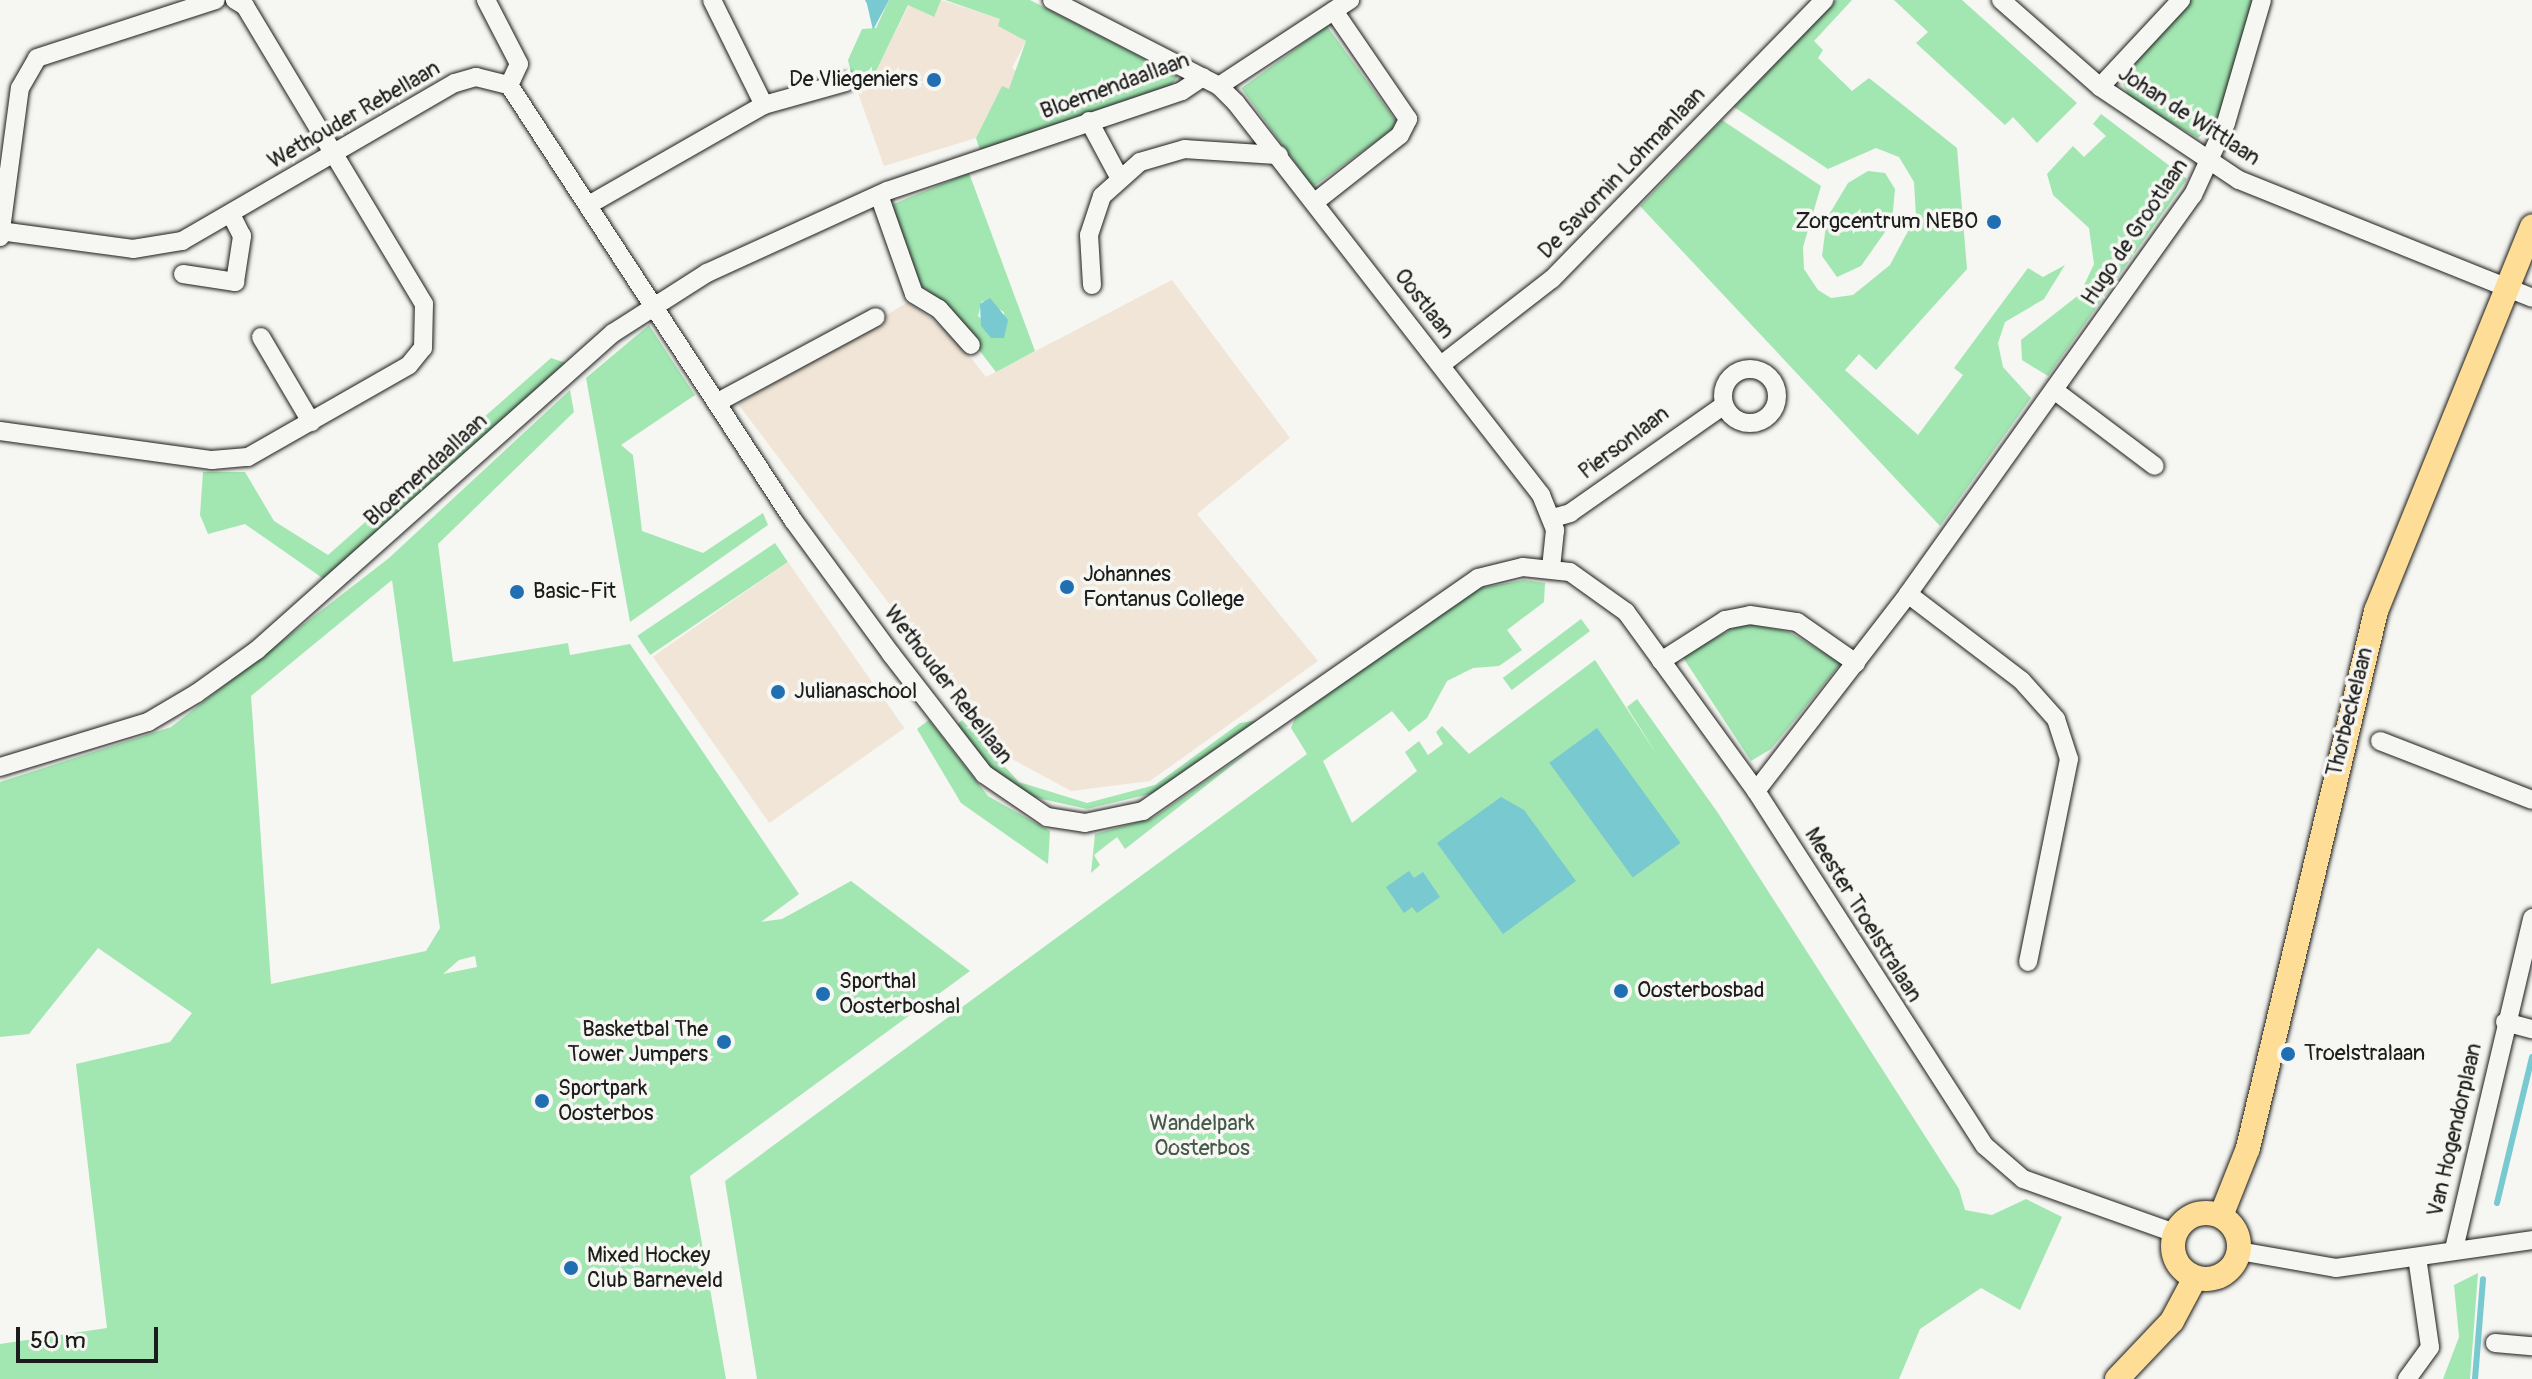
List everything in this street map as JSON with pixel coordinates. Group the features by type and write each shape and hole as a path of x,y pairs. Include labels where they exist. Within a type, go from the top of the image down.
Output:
{"main road":[{"name":"Thorbeckelaan","path":"2221,1216 2248,1148 2376,611 2532,226"},
{"path":"2195,1214 2221,1216 2232,1225 2239,1251 2223,1275 2195,1278 2175,1260 2175,1233 2195,1214"},
{"path":"2117,1379 2172,1321 2195,1278"}],"street":[{"path":"0,237 6,136 20,88 37,58 164,8 216,0"},
{"path":"0,431 212,460 248,457 416,359 429,315 245,6 235,0"},
{"path":"486,0 519,64 509,85"},
{"path":"712,0 764,105"},
{"path":"1052,0 1211,82"},
{"name":"Bloemendaallaan","path":"0,767 148,722 197,693 257,650 613,333 656,304 761,243 879,195 1211,82 1350,0"},
{"name":"De Savornin Lohmanlaan","path":"1441,365 1552,279 1824,0"},
{"name":"Johan de Wittlaan","path":"2001,0 2100,87 2211,162 2532,298"},
{"path":"2100,87 2181,0"},
{"name":"Hugo de Grootlaan","path":"1756,791 1908,594 2211,162 2262,0"},
{"path":"1315,202 1400,135 1408,119 1334,11"},
{"name":"Wethouder Rebellaan","path":"0,231 133,249 182,241 232,216 455,83 476,77 509,85 592,203 793,520 984,774 1047,817 1085,823 1143,811 1458,590 1501,571 1551,567"},
{"path":"592,203 764,105 846,82"},
{"name":"Oostlaan","path":"1211,82 1279,155 1441,365 1553,518"},
{"path":"1089,121 1119,177"},
{"path":"1092,285 1089,235 1102,196 1119,177 1185,149 1279,155"},
{"path":"879,195 914,294 939,309 971,345"},
{"path":"183,274 234,291 242,236 232,216"},
{"path":"718,402 876,317"},
{"path":"261,337 311,422"},
{"path":"2054,390 2155,466"},
{"name":"Piersonlaan","path":"1553,518 1570,513 1724,405"},
{"path":"1551,567 1553,518"},
{"name":"Meester Troelstralaan","path":"1551,567 1608,595 1661,661 1756,791 1955,1108 2001,1163 2023,1179 2175,1233"},
{"path":"1908,594 2022,681 2056,719 2069,759 2028,962"},
{"path":"1661,661 1725,620 1750,615 1797,622 1856,663"},
{"path":"2380,741 2532,800"},
{"name":"Van Hogendorplaan","path":"2454,1249 2505,1022 2532,918"},
{"name":"Van Hogendorplaan","path":"2505,1022 2532,1029"},
{"path":"2239,1251 2336,1268 2532,1240"},
{"path":"2407,1379 2430,1347 2417,1257"},
{"path":"2495,1343 2532,1346"}],"shaded area":[{"name":"De Vliegeniers","path":"941,0 1001,19 998,26 1026,41 1012,68 1018,72 1009,89 1002,87 976,138 884,166 851,73 876,70 909,5 933,17"},
{"name":"Johannes Fontanus College","path":"1172,280 1290,438 1197,514 1318,661 1150,781 1071,791 1003,754 738,404 908,302 952,334 986,377"},
{"name":"Julianaschool","path":"788,562 904,728 769,823 653,657"}],"green space":[{"path":"889,0 941,0 934,17 908,5 876,71 851,73 848,60 862,29 876,28"},
{"path":"945,0 1030,0 1178,76 1170,87 980,150 976,138 1002,86 1009,89 1026,41 998,26 1000,19"},
{"path":"1836,0 1852,0 1814,41 1823,50 1818,58 1852,91 1869,78 1957,148 1967,269 1876,370 1859,354 1845,370 1918,435 1963,375 1954,368 2028,268 2043,277 2065,265 2044,299 2005,322 1998,343 2003,367 2031,398 1940,526 1640,206 1722,120 1821,186 1803,247 1804,269 1818,290 1831,298 1853,295 1890,265 1916,216 1914,182 1899,157 1876,148 1828,169 1734,107"},
{"path":"1894,0 1962,0 2077,103 2037,143 2013,117 2005,125 1916,43 1928,32"},
{"path":"2187,0 2254,0 2219,117 2198,138 2130,99 2123,84 2126,69"},
{"path":"1327,26 1399,125 1313,187 1241,88"},
{"path":"2101,114 2187,179 2048,376 2022,360 2021,340 2080,294 2094,264 2089,228 2053,195 2047,174 2073,146 2084,157 2106,136 2093,124"},
{"path":"1868,171 1885,173 1895,189 1892,222 1861,266 1837,277 1822,256 1827,218 1848,183"},
{"path":"969,173 1035,351 996,372 941,301 920,285 891,205","holes":["982,301 1004,312 1004,338 978,316"]},
{"path":"649,325 695,395 621,445 633,455 642,531 703,553 763,513 768,525 630,622 586,378"},
{"path":"551,358 569,364 331,584 245,524 208,534 200,515 203,472 245,472 274,521 328,555"},
{"path":"570,390 574,412 438,544 453,662 568,643 570,655 630,644 799,894 761,922 782,919 851,881 970,971 690,1176 726,1379 0,1379 0,1344 107,1328 76,1064 170,1042 192,1013 98,948 29,1034 0,1037 0,782 171,727 389,558","holes":["392,580 440,928 426,951 271,984 251,696","475,956 477,967 443,974 459,960"]},
{"path":"775,543 788,562 650,655 637,636"},
{"name":"Wandelpark Oosterbos","path":"1524,580 1545,583 1544,602 1507,630 1522,650 1499,666 1473,668 1447,681 1427,718 1409,732 1392,711 1323,761 1352,823 1417,771 1405,752 1419,741 1428,755 1443,744 1436,732 1442,726 1469,754 1595,660 1659,758 1627,707 1637,699 1718,813 1959,1189 1965,1210 1992,1215 2026,1199 2062,1217 2020,1310 1981,1288 1920,1329 1899,1379 757,1379 725,1181 1307,754 1291,728 1295,718 1439,613 1480,588"},
{"path":"1581,619 1590,631 1512,690 1503,678"},
{"path":"1743,623 1789,632 1841,663 1771,749 1751,761 1682,656"},
{"path":"929,720 988,796 1050,831 1048,864 961,803 917,729"},
{"path":"962,720 1019,782 1087,803 1155,785 1240,723 1260,720 1158,792 1087,809 1033,797 989,767 956,726"},
{"path":"1258,745 1125,849 1117,837 1094,855 1100,865 1091,873 1095,834 1153,818"},
{"path":"2478,1273 2470,1379 2443,1379 2459,1337 2454,1285"}],"water":[{"path":"865,0 889,0 873,30 867,4"},
{"path":"990,298 1008,320 1004,338 991,338 981,326 980,304"},
{"path":"1597,728 1680,843 1633,878 1549,763"},
{"path":"1501,797 1524,810 1576,881 1503,934 1437,843"},
{"path":"1409,871 1414,878 1423,872 1440,897 1417,913 1412,907 1404,913 1386,887"}],"waterway":[{"path":"2497,1203 2532,1057"},
{"path":"2475,1379 2483,1279"}],"place":[{"name":"De Vliegeniers","path":"934,80"},
{"name":"Zorgcentrum NEBO","path":"1994,222"},
{"name":"Johannes Fontanus College","path":"1067,587"},
{"name":"Basic-Fit","path":"517,592"},
{"name":"Julianaschool","path":"778,692"},
{"name":"Oosterbosbad","path":"1621,991"},
{"name":"Sporthal Oosterboshal","path":"823,994"},
{"name":"Basketbal The Tower Jumpers","path":"724,1042"},
{"name":"Troelstralaan","path":"2288,1054"},
{"name":"Sportpark Oosterbos","path":"542,1101"},
{"name":"Mixed Hockey Club Barneveld","path":"571,1268"}]}
